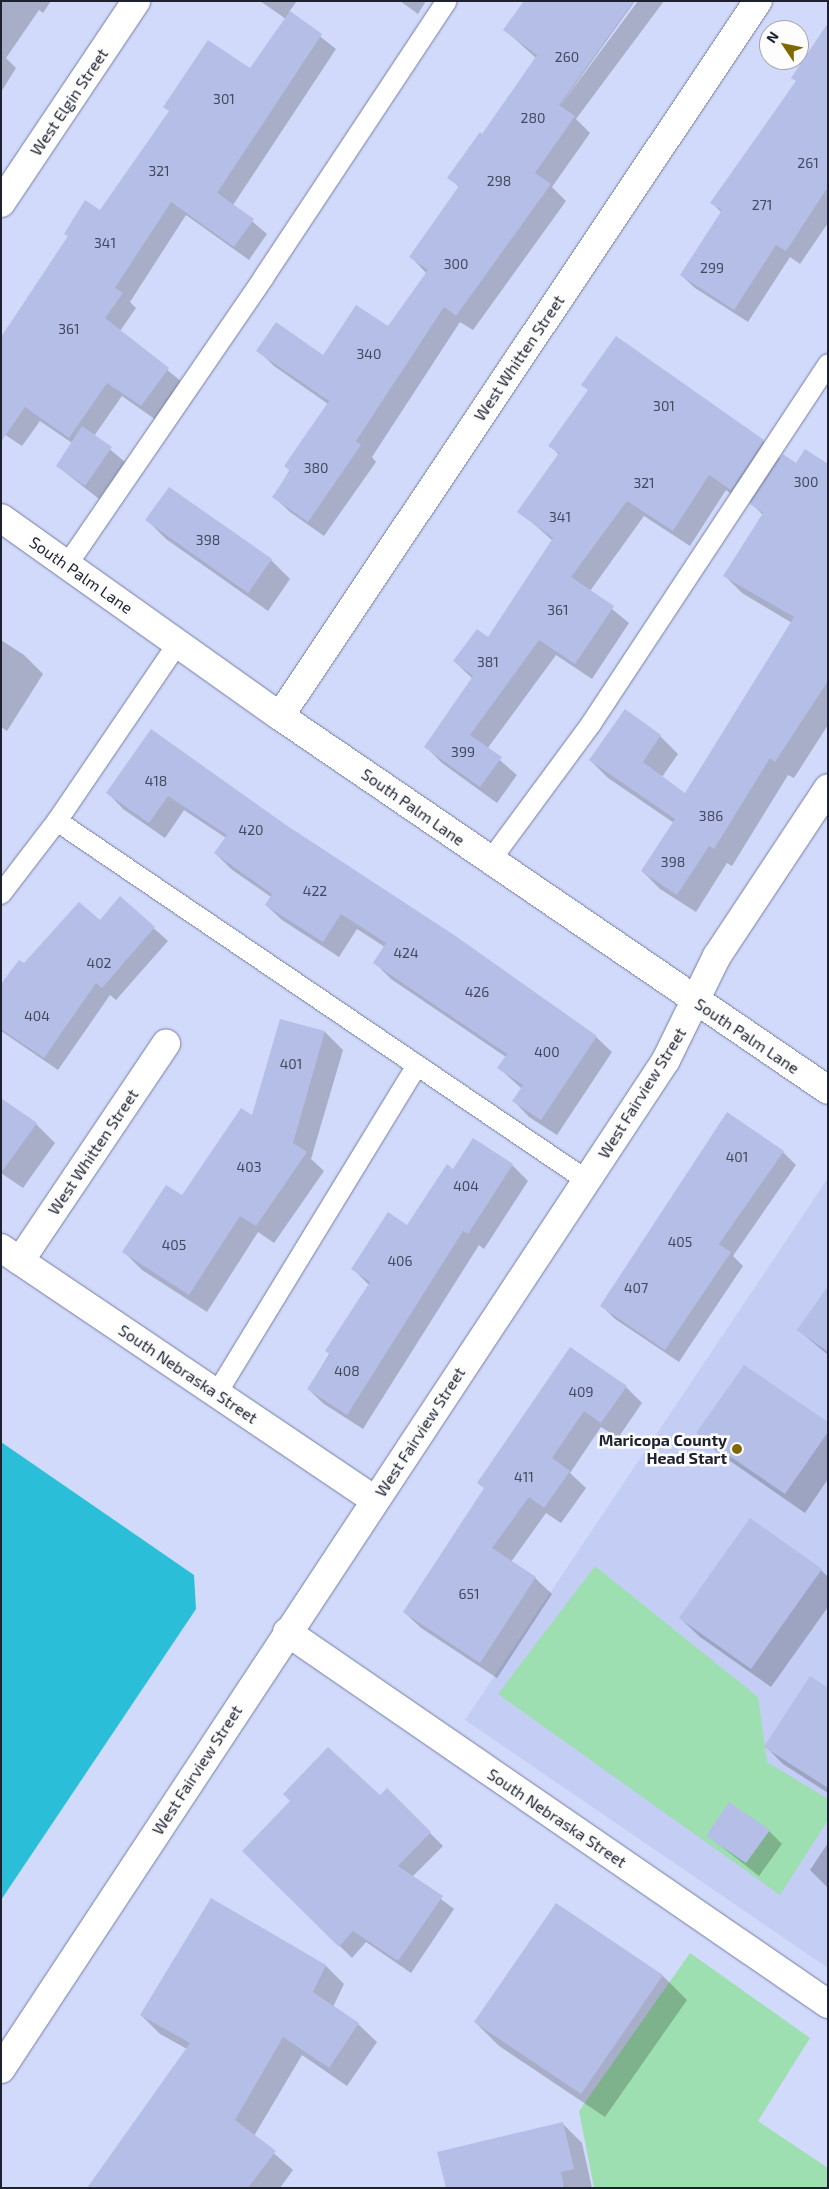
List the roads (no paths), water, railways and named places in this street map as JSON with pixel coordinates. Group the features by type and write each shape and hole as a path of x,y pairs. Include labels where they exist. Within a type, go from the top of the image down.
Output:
{"street":[{"name":"West Elgin Street","path":"1,203 136,1"},
{"name":"West Whitten Street","path":"280,716 758,1"},
{"name":"South Palm Lane","path":"1,518 280,716 828,1090"},
{"name":"West Fairview Street","path":"1,2069 286,1632 666,1060 717,956 828,788"},
{"name":"West Whitten Street","path":"11,1255 166,1044"},
{"name":"South Nebraska Street","path":"11,1255 374,1500"},
{"name":"South Nebraska Street","path":"286,1632 828,2004"}],"lane":[{"path":"67,565 264,277 447,1"},
{"path":"490,861 591,724 828,364"},
{"path":"1,894 57,820 178,644"},
{"path":"57,820 586,1180"},
{"path":"217,1393 417,1065"}],"water":[{"path":"1,1442 194,1575 196,1609 1,1900"}],"place":[{"name":"Maricopa County Head Start","path":"737,1449"}]}
